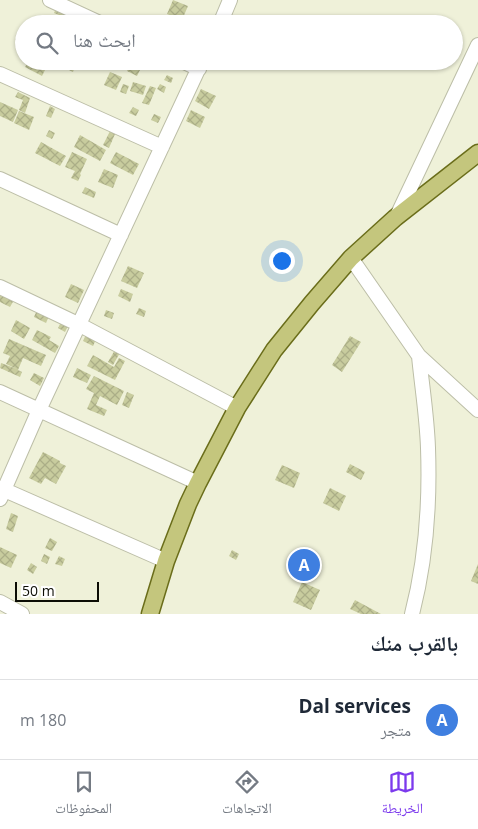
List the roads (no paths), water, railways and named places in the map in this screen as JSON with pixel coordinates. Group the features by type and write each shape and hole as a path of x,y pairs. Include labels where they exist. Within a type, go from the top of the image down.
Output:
{"main road":[{"path":"150,614 166,562 188,504 237,408 279,343 350,258 395,218 478,154"}],"street":[{"path":"50,0 82,15"},
{"path":"224,15 230,0"},
{"path":"395,218 478,45"},
{"path":"166,562 1,492 199,70"},
{"path":"0,74 162,147"},
{"path":"0,179 121,235"},
{"path":"350,258 419,356 478,410"},
{"path":"0,287 80,325 237,408"},
{"path":"412,614 427,532 429,479 428,445 419,356"},
{"path":"0,392 198,483"},
{"path":"0,602 22,614"}],"place":[{"name":"Dal services","path":"304,565"}]}
